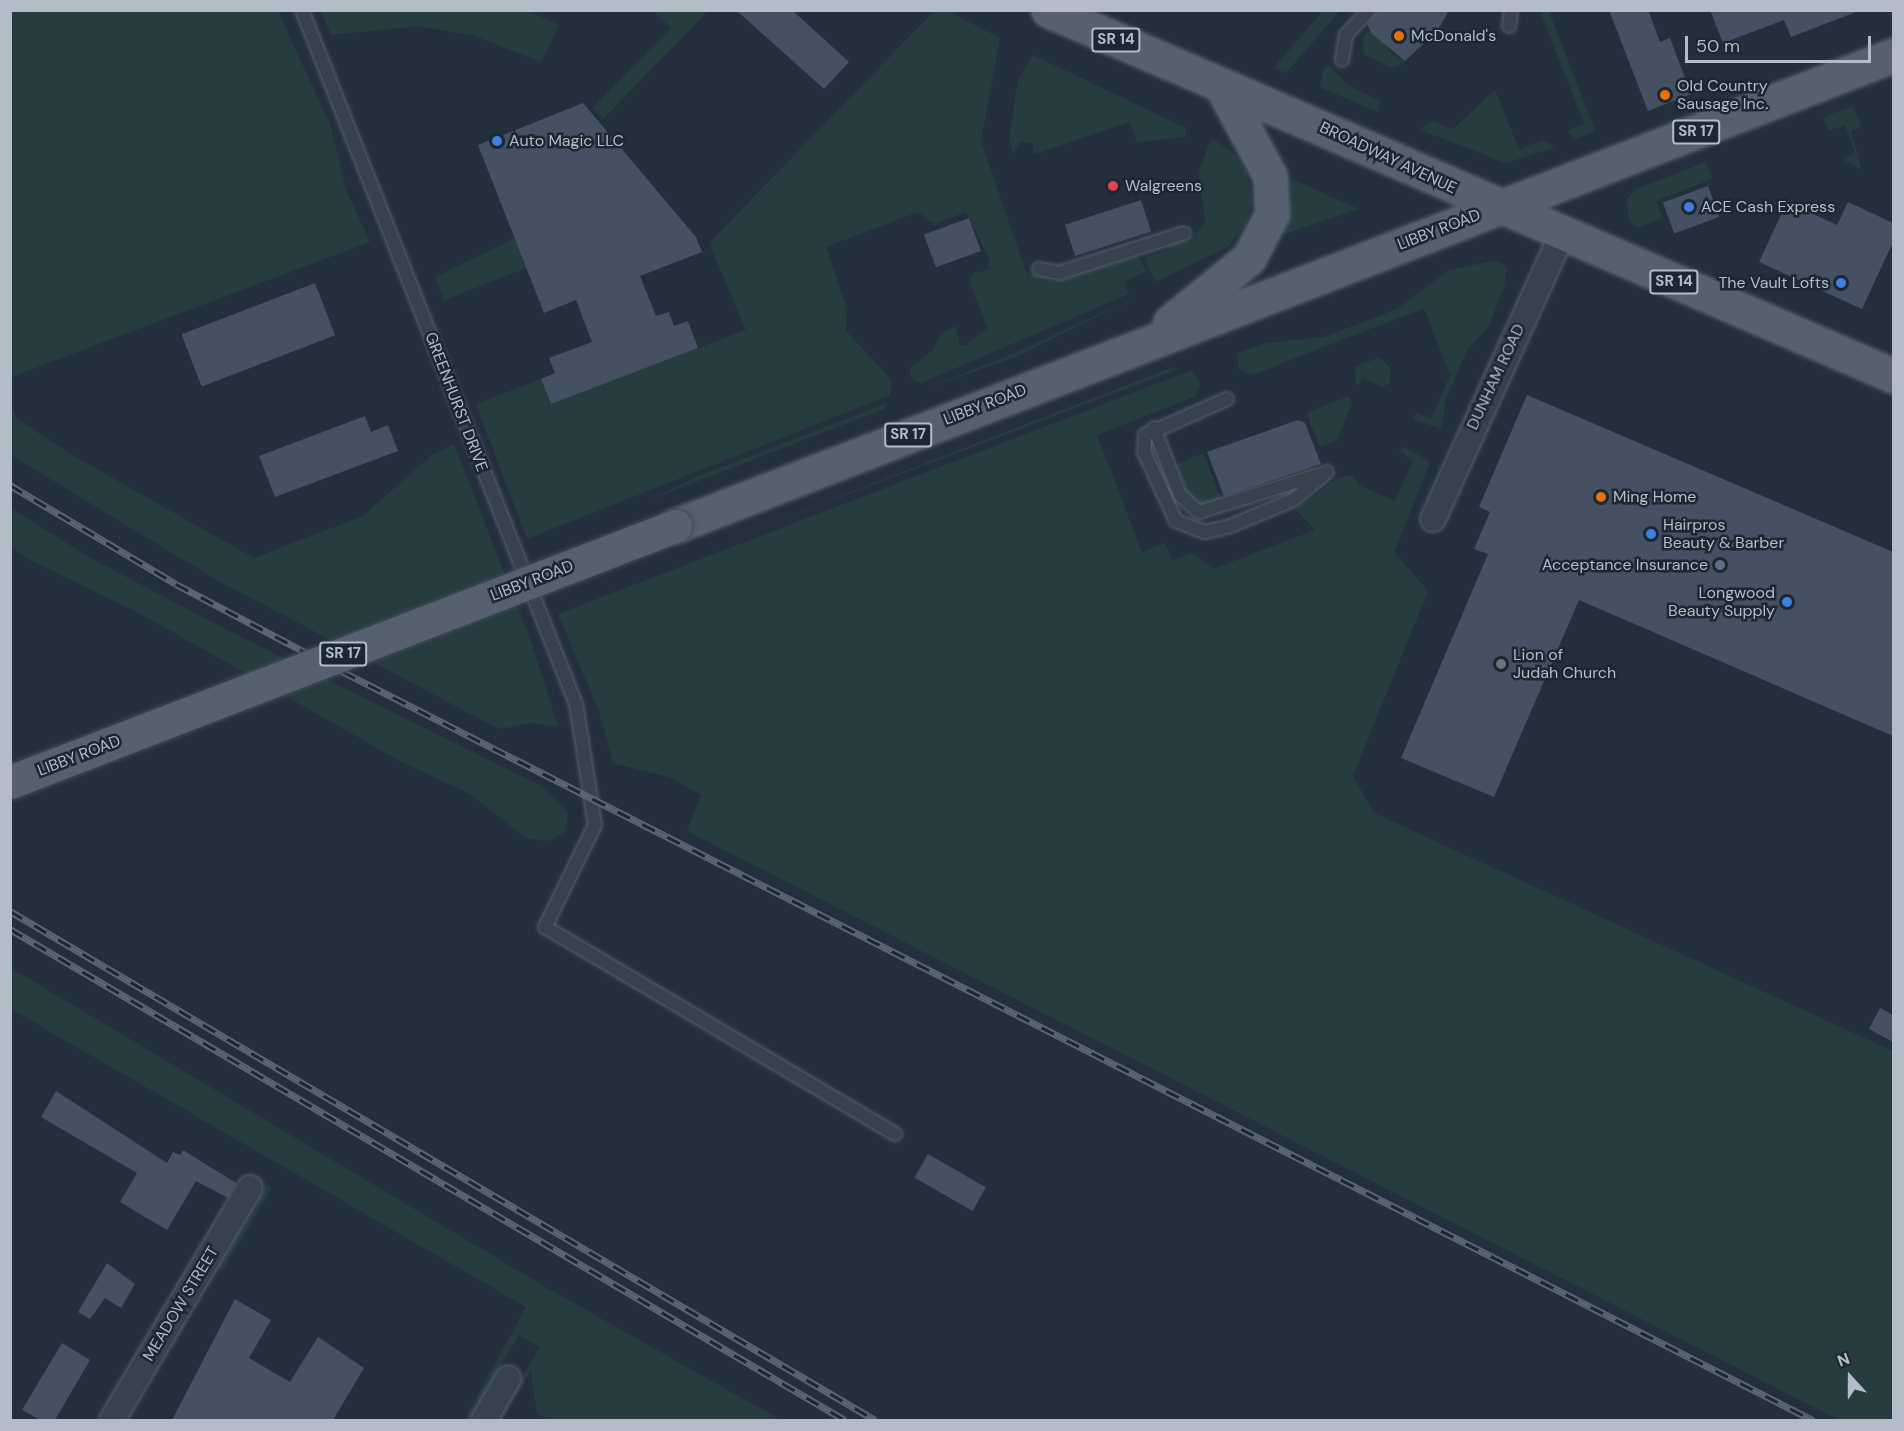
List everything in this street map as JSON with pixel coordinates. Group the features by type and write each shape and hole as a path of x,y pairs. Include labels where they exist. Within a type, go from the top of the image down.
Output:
{"main road":[{"name":"BROADWAY AVENUE","path":"1048,10 1561,237 1893,376"},
{"name":"LIBBY ROAD","path":"10,782 1893,55"},
{"path":"1140,345 1249,258 1269,223 1270,176 1221,85"}],"street":[{"name":"DUNHAM ROAD","path":"1433,519 1561,237"},
{"name":"MEADOW STREET","path":"112,1420 250,1188"},
{"path":"484,1420 508,1379"}],"lane":[{"name":"GREENHURST DRIVE","path":"302,10 562,665 584,734 594,798 595,825 545,927 895,1134"},
{"path":"1342,60 1346,35 1369,10"},
{"path":"1509,26 1511,10"},
{"path":"1039,269 1059,273 1184,233"},
{"path":"1154,428 1180,495 1199,512 1327,472 1293,500 1217,530 1194,530 1176,521 1163,503 1142,446 1154,428 1227,399"}],"green space":[{"path":"11,10 278,11 331,127 346,190 370,242 11,377"},
{"path":"321,11 529,11 559,25 541,62 472,35 419,26 331,35"},
{"path":"653,11 708,11 603,119 593,107 671,28"},
{"path":"934,11 947,11 1000,38 981,141 1026,272 1054,282 1138,255 1146,272 1124,281 1129,294 921,383 911,379 910,368 934,349 941,333 956,326 960,345 964,346 988,328 969,282 973,273 988,270 989,259 966,212 934,224 918,212 826,247 847,310 846,331 892,380 890,395 527,539 476,404 541,379 551,404 746,330 709,243"},
{"path":"1323,11 1340,11 1286,73 1274,67"},
{"path":"1540,11 1549,11 1595,131 1575,139 1568,131 1584,123"},
{"path":"1371,28 1394,56 1405,61 1402,65 1391,68 1364,54 1362,39"},
{"path":"1033,55 1186,128 1185,137 1137,142 1129,122 1033,155 1033,144 1020,141 1013,155 1009,139 1018,80"},
{"path":"1329,66 1348,85 1380,101 1378,112 1320,87 1323,69"},
{"path":"1495,90 1519,149 1543,140 1556,147 1506,163 1420,130 1432,121 1453,129"},
{"path":"1853,106 1861,127 1851,131 1862,170 1843,160 1855,152 1845,125 1828,131 1823,117"},
{"path":"1211,138 1234,153 1246,170 1252,201 1246,224 1228,247 1155,282 1144,258 1168,250 1167,245 1192,236 1205,223 1199,171"},
{"path":"1706,162 1712,179 1656,201 1663,218 1638,228 1629,221 1626,200 1636,189"},
{"path":"1291,179 1359,209 1278,236 1284,180"},
{"path":"515,238 527,268 444,300 435,277"},
{"path":"1496,260 1507,267 1505,283 1489,326 1467,350 1446,399 1441,429 1413,419 1416,413 1432,418 1450,375 1424,308 1252,375 1239,369 1237,353 1266,343 1324,337 1397,309 1448,271"},
{"path":"1135,298 1016,357 927,388 1005,357"},
{"path":"1379,358 1390,367 1390,383 1382,387 1363,378 1356,387 1355,366"},
{"path":"1173,367 1179,369 719,543"},
{"path":"1192,370 1200,384 1196,396 1097,435 1142,552 1165,543 1172,560 1192,553 1213,569 1315,530 1296,510 1337,478 1353,475 1358,485 1395,501 1413,461 1399,450 1405,447 1430,462 1394,552 1428,591 1353,776 1374,813 1893,1051 1893,1420 1839,1420 687,831 701,795 673,778 613,763 598,709 558,614"},
{"path":"1349,396 1352,403 1337,440 1320,447 1306,413"},
{"path":"10,403 17,419 72,455 254,558 363,516 432,455 454,444 533,647 558,727 533,723 499,729 215,579 11,455"},
{"path":"887,403 884,409 652,499 696,477"},
{"path":"1203,453 1222,502 1204,506 1187,494 1176,464"},
{"path":"10,508 94,560 239,636 540,785 568,813 566,831 550,841 528,839 468,793 402,762 141,614 28,559 11,547"},
{"path":"11,968 540,1284 781,1420 549,1420 537,1414 531,1371 502,1420 496,1420 540,1347 519,1335 469,1420 464,1420 526,1307 11,1009"},
{"path":"267,1185 272,1188 222,1272 217,1269"}],"building":[{"path":"736,10 792,10 849,62 824,89"},
{"name":"McDonald's","path":"1377,10 1449,10 1438,30 1405,61 1372,34 1367,24"},
{"path":"1609,10 1648,10 1660,42 1670,38 1691,94 1648,111"},
{"path":"1710,10 1856,10 1856,12 1791,37 1784,20 1723,43"},
{"path":"583,103 696,237 702,252 640,276 656,316 669,312 674,326 688,321 698,348 551,404 541,379 555,373 549,358 592,342 576,300 544,313 478,145"},
{"path":"1708,186 1719,217 1674,233 1663,202"},
{"path":"1141,200 1151,231 1075,256 1065,225"},
{"path":"1787,202 1837,225 1848,202 1893,223 1893,242 1862,309 1759,262"},
{"path":"969,218 981,251 936,267 924,234"},
{"path":"315,283 335,335 202,387 181,334"},
{"path":"1527,395 1893,552 1893,736 1579,600 1494,797 1401,758 1488,554 1474,549 1490,512 1479,507"},
{"path":"365,416 371,432 388,425 398,451 275,497 259,456"},
{"path":"1298,420 1305,423 1321,464 1224,496 1207,452"},
{"path":"1880,1008 1893,1015 1893,1042 1869,1029"},
{"path":"56,1091 167,1163 173,1152 180,1155 183,1150 236,1183 228,1198 196,1181 167,1230 120,1202 137,1173 41,1117"},
{"path":"928,1154 986,1188 973,1211 914,1177"},
{"path":"107,1263 135,1284 121,1308 105,1298 90,1319 78,1312"},
{"path":"235,1299 271,1320 249,1358 290,1382 318,1337 364,1368 333,1420 172,1420"},
{"path":"62,1343 90,1360 55,1420 40,1420 22,1410"}],"railway":[{"path":"10,485 176,584 318,659 1813,1420"},
{"path":"10,911 875,1420"},
{"path":"10,929 845,1420"}],"place":[{"name":"McDonald's","path":"1399,36"},
{"name":"Old Country Sausage Inc.","path":"1665,95"},
{"name":"Auto Magic LLC","path":"497,141"},
{"name":"Walgreens","path":"1113,186"},
{"name":"ACE Cash Express","path":"1689,207"},
{"name":"The Vault Lofts","path":"1841,283"},
{"name":"Ming Home","path":"1601,497"},
{"name":"Hairpros Beauty & Barber","path":"1651,534"},
{"name":"Acceptance Insurance","path":"1720,565"},
{"name":"Longwood Beauty Supply","path":"1787,602"},
{"name":"Lion of Judah Church","path":"1501,664"}]}
